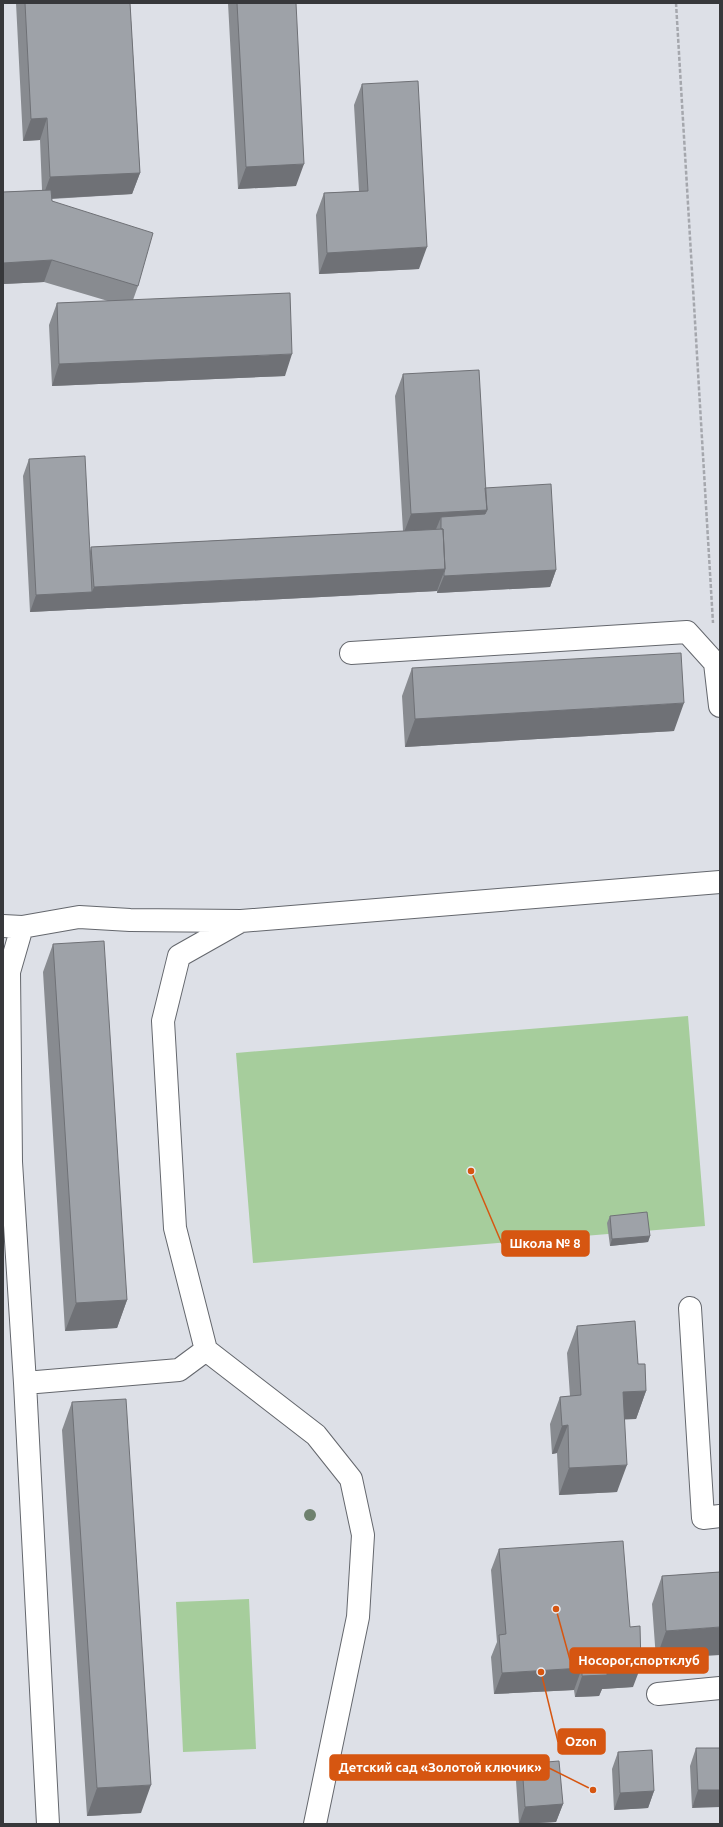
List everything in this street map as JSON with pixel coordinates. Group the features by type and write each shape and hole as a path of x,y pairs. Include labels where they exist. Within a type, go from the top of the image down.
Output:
{"street":[{"path":"351,653 688,632 715,663 719,684 720,706"},
{"path":"48,1824 25,1383 11,1162 9,972 13,926 79,917 130,920 242,921 720,882"},
{"path":"242,921 179,956 163,1022 175,1228 206,1350 316,1435 351,1479 363,1535 358,1617 315,1824"},
{"path":"690,1308 704,1518 720,1516"},
{"path":"25,1383 179,1370 206,1350"},
{"path":"658,1694 720,1688"}],"path":[{"path":"676,3 713,623"}],"green space":[{"path":"688,1016 705,1226 253,1263 236,1053"},
{"path":"249,1599 256,1749 183,1752 176,1602"}],"building":[{"path":"25,3 130,3 140,173 50,177 47,118 31,119"},
{"path":"237,3 296,3 304,164 246,167"},
{"path":"418,81 427,247 327,253 324,193 368,191 362,84"},
{"path":"51,190 52,201 153,233 138,286 52,260 3,263 3,192"},
{"path":"290,293 292,354 59,364 57,303"},
{"path":"479,370 487,510 411,514 403,374"},
{"path":"85,456 92,592 36,595 29,459"},
{"path":"551,484 556,570 444,576 443,529 441,529 441,517 485,514 487,510 485,488"},
{"path":"443,529 445,569 94,587 91,547"},
{"path":"681,653 684,703 415,719 412,668"},
{"path":"104,941 127,1300 76,1303 53,944"},
{"path":"647,1212 650,1236 612,1239 610,1216"},
{"path":"635,1321 638,1364 645,1364 646,1391 623,1392 627,1465 569,1468 568,1425 562,1426 560,1397 581,1395 577,1326"},
{"path":"126,1399 151,1785 97,1788 72,1402"},
{"path":"623,1541 630,1627 640,1626 641,1666 607,1668 607,1675 582,1676 582,1668 502,1673 499,1635 506,1634 499,1549"},
{"path":"720,1572 720,1627 666,1631 662,1576"},
{"path":"696,1748 720,1748 720,1790 698,1790"},
{"path":"652,1750 654,1791 620,1793 618,1752"},
{"path":"559,1761 563,1804 525,1807 522,1764"}],"place":[{"name":"Школа № 8","path":"471,1171"},
{"name":"Носорог,спортклуб","path":"556,1609"},
{"name":"Ozon","path":"541,1672"},
{"name":"Детский сад «Золотой ключик»","path":"593,1790"}]}
